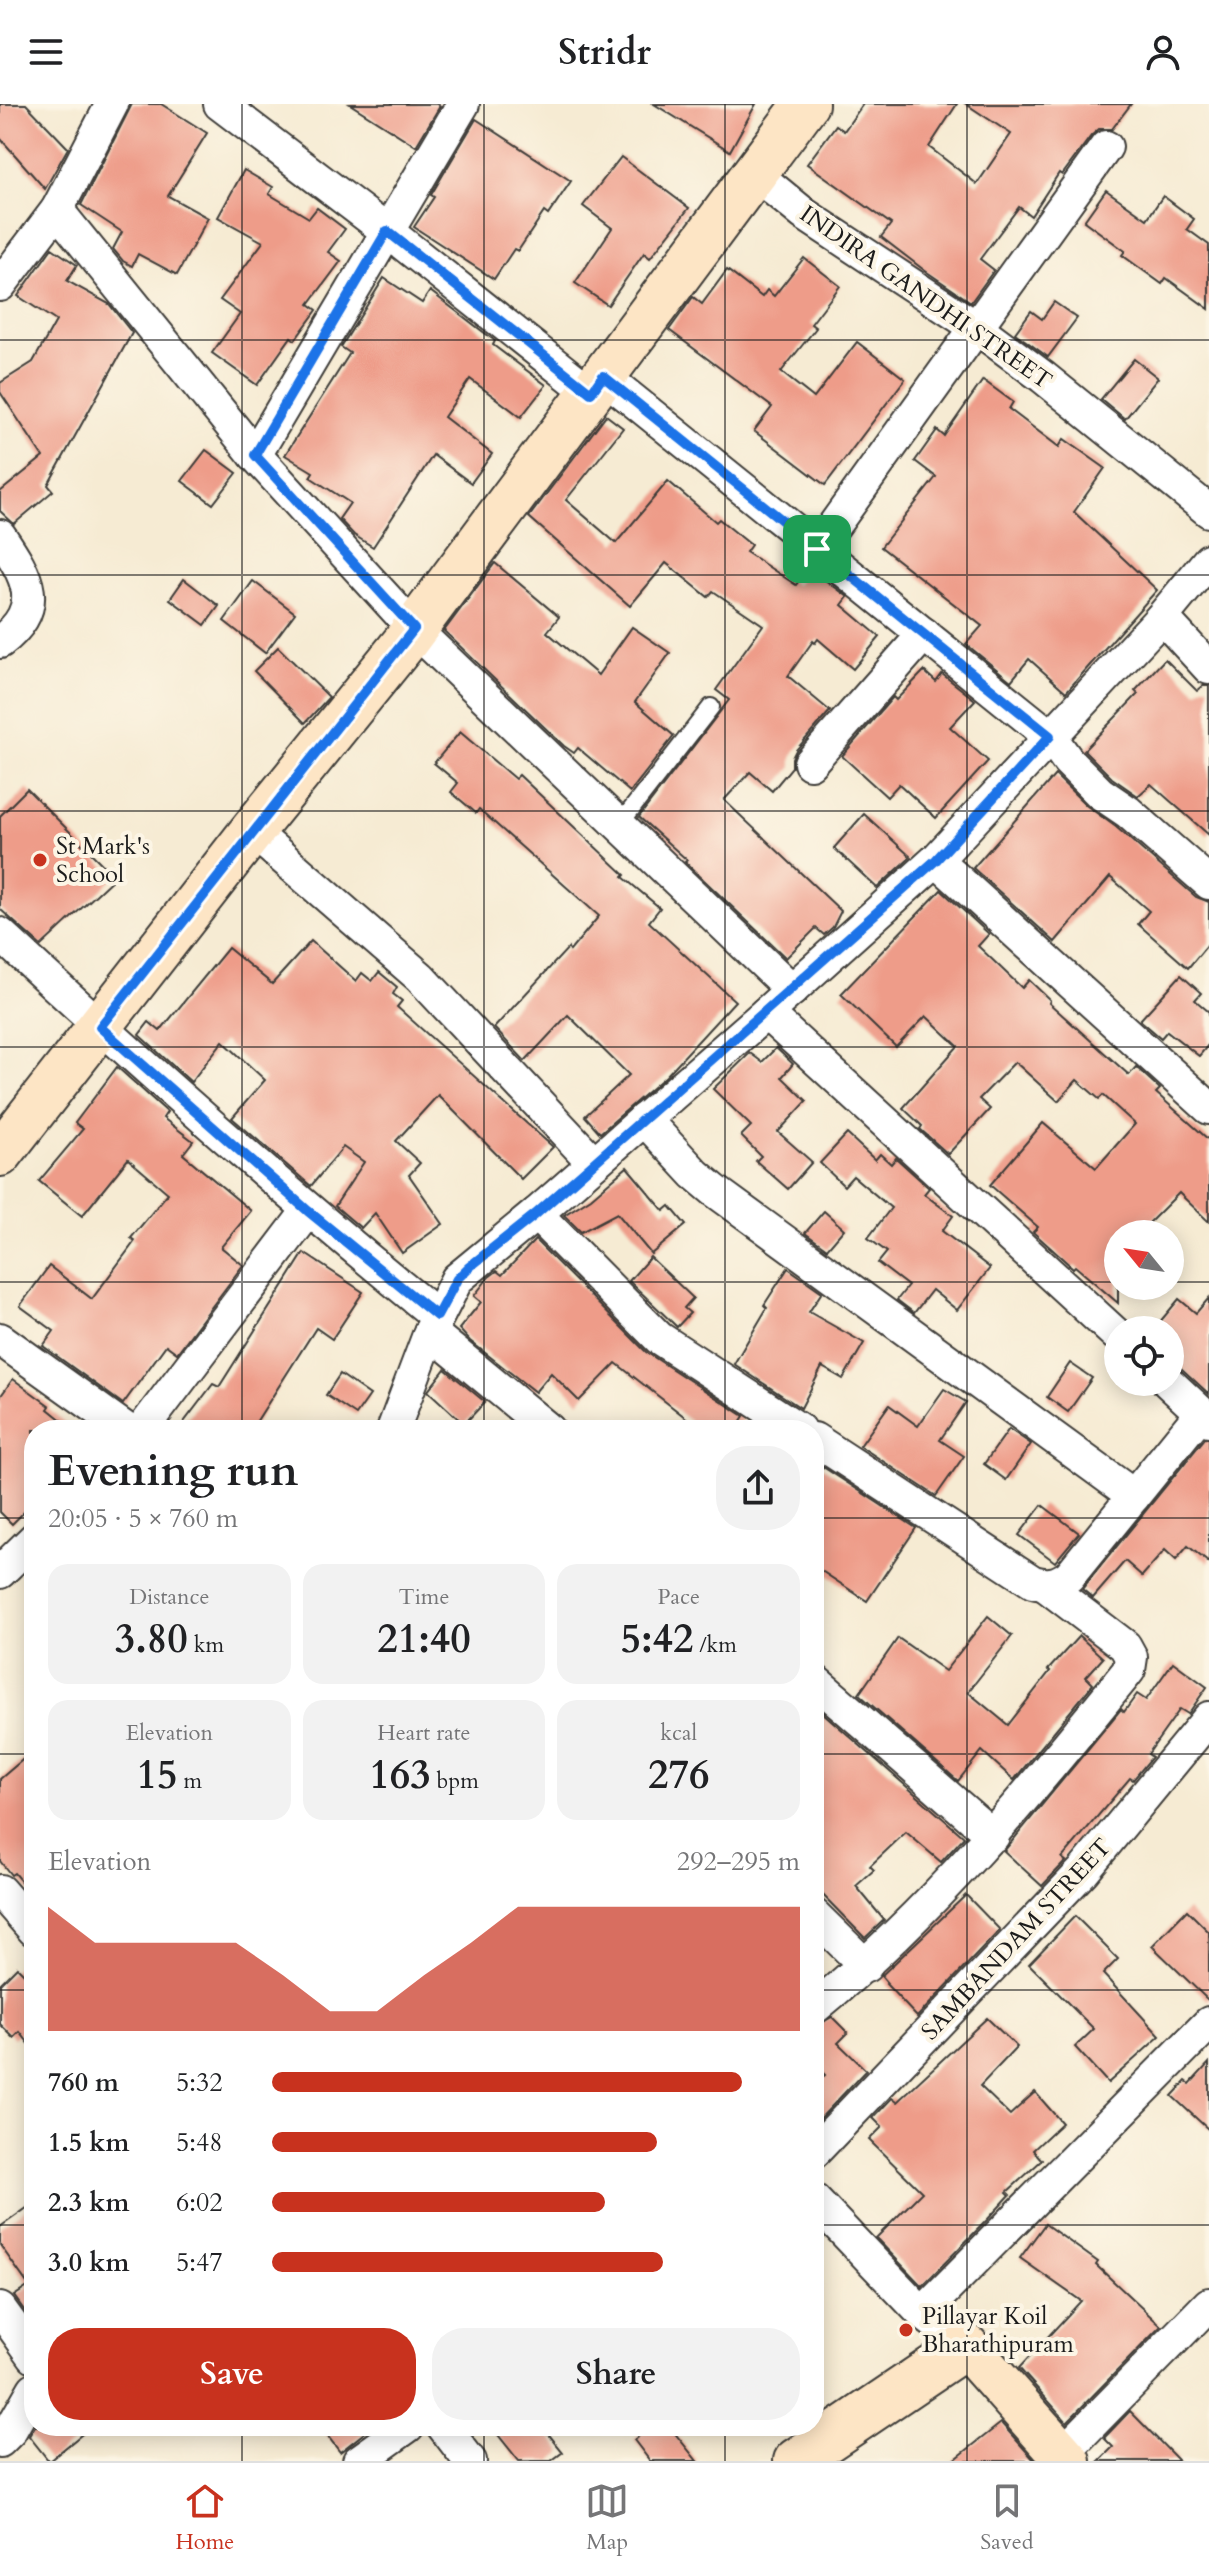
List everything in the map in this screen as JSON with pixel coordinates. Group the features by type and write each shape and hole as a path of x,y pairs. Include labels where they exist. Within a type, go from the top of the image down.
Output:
{"street":[{"path":"0,285 57,210 112,104"},
{"path":"220,104 817,549 1050,736 1068,761 1100,793 1128,812 1209,883"},
{"path":"255,455 463,104"},
{"path":"0,1154 414,629 806,104"},
{"path":"817,549 1106,147"},
{"name":"INDIRA GANDHI STREET","path":"754,173 804,214 977,328 1043,377 1209,511"},
{"path":"57,210 255,455 414,629 792,990"},
{"path":"0,536 27,584 30,602 16,631 0,642"},
{"path":"397,1420 434,1324 457,1279 766,1013 936,860 1162,617 1209,560"},
{"path":"1162,617 1209,668"},
{"path":"810,763 924,634"},
{"path":"252,831 420,977 594,1163"},
{"path":"936,860 1209,1108"},
{"path":"0,934 538,1420"},
{"path":"766,1013 1104,1323"},
{"path":"644,1119 714,1190 1134,1496"},
{"path":"150,1420 308,1211"},
{"path":"536,1214 659,1338 785,1420"},
{"path":"0,1339 113,1420"},
{"path":"824,1446 1033,1582 1058,1584 1069,1576 1205,1416 1183,1396"},
{"path":"0,1572 24,1549"},
{"path":"824,2000 866,1966 993,1836 1129,1670 1131,1657 1125,1646 1045,1585"},
{"path":"824,1689 993,1836"},
{"name":"SAMBANDAM STREET","path":"824,2142 1083,1871 1209,1718"},
{"path":"0,1891 24,1919"},
{"path":"824,1925 866,1966"},
{"path":"922,2313 1209,2023"},
{"path":"824,2210 922,2313 966,2346 1065,2457 1209,2304"},
{"path":"0,2309 24,2342"},
{"path":"796,2461 966,2346"},
{"path":"0,2441 10,2431 24,2406"},
{"path":"359,2461 394,2436"},
{"path":"451,2436 470,2461"}],"lane":[{"path":"619,825 711,707"}],"building":[{"path":"0,104 26,104 68,148 45,189 0,138"},
{"path":"132,104 161,104 207,133 168,196 208,218 177,275 138,254 132,266 123,261 113,249 122,232 81,205"},
{"path":"350,104 438,104 440,106 416,146"},
{"path":"654,104 756,104 730,151"},
{"path":"863,104 957,104 929,147 977,184 1011,134 966,104 1131,104 1112,129 1099,129 1091,136 1062,175 1059,173 1031,216 1019,207 980,259 994,270 971,302 881,237 891,224 807,164 836,125 844,131"},
{"path":"476,119 571,181 548,215 544,212 518,251 514,249 494,279 414,227 434,197 431,195"},
{"path":"621,157 689,208 650,258 644,253 608,305 575,283 612,228 583,206"},
{"path":"244,170 273,187 269,194 309,218 317,208 345,229 328,252 341,261 309,304 317,310 295,340 291,337 257,385 212,353 240,314 220,300 263,242 218,217"},
{"path":"1106,190 1147,219 1163,196 1194,219 1187,229 1209,245 1209,309 1166,278 1162,284 1122,255 1125,251 1084,221"},
{"path":"52,248 77,265 67,281 109,304 132,333 48,485 53,491 14,524 0,511 0,492 43,457 0,392 0,383 33,362 56,321 18,296"},
{"path":"804,258 840,286 811,324 816,328 781,372 814,398 857,342 905,379 825,485 754,431 772,407 669,330 693,297 702,304 727,270 762,297 767,290 774,296"},
{"path":"384,278 422,303 430,291 546,385 521,417 470,379 444,417 492,454 471,483 433,455 373,547 354,535 339,519 350,503 310,477 313,472 285,455 350,353 341,347"},
{"path":"1054,302 1077,318 1048,357 1015,333 1031,311 1042,319"},
{"path":"1134,359 1158,378 1125,419 1101,399"},
{"path":"983,380 1013,402 1009,409 1059,447 1064,439 1105,468 1074,512 1157,590 1066,692 1029,659 1011,681 966,644 982,626 881,547 936,477 915,461 937,430 944,436"},
{"path":"606,415 623,428 566,500 616,543 668,481 716,522 719,519 751,545 746,552 796,585 808,568 836,588 848,597 842,605 880,637 853,669 818,639 815,643 813,641 788,676 830,711 796,750 792,767 772,791 750,772 724,800 841,911 833,927 824,935 816,928 786,958 639,817 729,700 716,690 763,625 713,591 708,597 666,563 630,606 529,517"},
{"path":"206,450 237,473 213,504 182,481"},
{"path":"495,563 559,617 547,632 598,675 632,627 670,653 635,702 674,736 630,792 578,748 574,753 564,746 444,631"},
{"path":"184,579 219,606 205,625 170,599"},
{"path":"253,581 295,613 265,653 224,621"},
{"path":"278,647 329,697 305,723 254,671"},
{"path":"1165,659 1197,691 1209,686 1209,835 1151,784 1138,796 1112,778 1084,750 1138,694 1135,691"},
{"path":"924,671 936,682 942,674 975,700 950,727 988,761 936,818 899,784 887,797 842,756 893,697 896,700"},
{"path":"460,732 515,779 519,775 625,875 623,877 660,908 649,922 735,1001 666,1076 600,1133 585,1116 629,1075 568,1015 525,1061 494,1028 568,948 570,951 599,916 479,809 476,813 451,792 458,783 434,763"},
{"path":"1055,775 1087,806 1116,827 1196,897 1209,902 1209,943 1188,968 1138,924 1149,911 1110,877 1055,942 973,868"},
{"path":"27,789 115,877 41,946 0,909 0,816"},
{"path":"864,814 911,857 877,888 834,848"},
{"path":"941,890 989,934 978,946 1022,988 1029,980 1050,1000 1049,1003 1129,1075 1136,1067 1160,1089 1156,1093 1209,1140 1209,1222 1179,1193 1152,1220 1104,1220 1104,1291 1033,1232 1038,1227 990,1185 1043,1123 1096,1168 1135,1124 1103,1095 1099,1099 1077,1080 1058,1101 1015,1062 979,1099 990,1109 948,1154 920,1129 922,1126 903,1108 958,1046 926,1016 896,1047 841,994"},
{"path":"311,941 356,981 362,973 372,981 379,972 397,987 393,994 402,1001 397,1007 553,1147 521,1179 438,1095 396,1141 420,1163 409,1175 443,1224 402,1253 375,1213 361,1228 335,1206 364,1162 343,1147 311,1186 232,1118 265,1080 223,1041 191,1082 139,1035 149,1022 160,1031 228,948 272,984"},
{"path":"1181,975 1201,993 1195,1000 1209,1012 1209,1044 1199,1056 1167,1031 1161,1038 1140,1020"},
{"path":"776,1048 793,1064 782,1077 807,1101 778,1132 812,1162 788,1189 756,1161 761,1156 741,1136 751,1126 713,1089 750,1053 762,1062"},
{"path":"117,1067 167,1112 163,1118 193,1141 183,1154 251,1211 221,1247 243,1265 177,1353 166,1345 123,1404 43,1346 54,1331 20,1306 49,1266 92,1299 135,1241 131,1238 168,1193 128,1159 82,1216 39,1181 83,1129 75,1123"},
{"path":"847,1134 875,1160 880,1154 891,1164 896,1158 929,1188 924,1194 953,1216 942,1231 990,1268 957,1310 932,1290 914,1313 897,1300 908,1286 878,1263 887,1252 868,1238 891,1208 853,1176 844,1186 820,1163"},
{"path":"627,1167 664,1211 670,1206 686,1225 651,1254 617,1213 581,1232 564,1215 591,1198"},
{"path":"824,1211 844,1229 827,1249 805,1233"},
{"path":"535,1240 646,1352 744,1416 741,1420 689,1420 616,1363 579,1401 551,1373 535,1392 459,1329 481,1302 474,1296 489,1277 497,1271 502,1275"},
{"path":"304,1253 363,1292 332,1339 316,1328 257,1420 186,1420 213,1384 219,1387"},
{"path":"650,1257 693,1298 684,1308 690,1313 677,1327 629,1281"},
{"path":"788,1268 822,1292 809,1312 864,1343 843,1379 822,1367 801,1408 734,1364 767,1308 764,1305"},
{"path":"1209,1298 1209,1394 1184,1371 1184,1316 1165,1316 1178,1300 1196,1313"},
{"path":"1070,1363 1092,1378 1068,1412 1047,1397"},
{"path":"445,1369 485,1402 468,1420 460,1420 428,1391"},
{"path":"340,1374 370,1395 356,1415 326,1395"},
{"path":"13,1379 50,1406 48,1409 62,1420 24,1420 24,1512 12,1524 0,1512 0,1397"},
{"path":"944,1389 966,1402 940,1440 964,1456 936,1496 860,1446 889,1405 918,1426"},
{"path":"1009,1429 1031,1444 1006,1480 984,1464"},
{"path":"1205,1438 1209,1438 1209,1563 1188,1546 1176,1560 1165,1550 1142,1576 1125,1561 1093,1598 1082,1589"},
{"path":"824,1468 916,1528 867,1601 824,1573"},
{"path":"1042,1505 1079,1533 1055,1562 1019,1535"},
{"path":"988,1616 1012,1636 968,1692 1008,1725 1048,1670 1079,1636 1103,1658 1086,1677 1093,1684 1014,1780 982,1751 958,1781 859,1694 898,1638 945,1671"},
{"path":"1173,1662 1207,1687 1188,1714 1180,1709 1148,1754 1152,1757 1133,1780 1130,1778 1062,1858 1066,1861 1042,1886 1004,1851 1121,1709 1124,1712 1137,1694 1146,1700"},
{"path":"824,1714 964,1837 941,1862 906,1832 870,1866 874,1870 856,1886 884,1920 865,1938 824,1896"},
{"path":"24,1759 24,1885 0,1861 0,1779"},
{"path":"966,1895 1000,1930 917,2017 881,1976"},
{"path":"1187,1910 1209,1932 1209,2001 1152,1946"},
{"path":"1075,1916 1118,1959 1103,1974 1160,2036 1108,2083 1075,2047 1094,2029 1029,1964"},
{"path":"17,1967 24,1974 24,2037 20,2032 14,2038 0,2024 0,1984"},
{"path":"832,2017 848,2033 838,2043 866,2070 824,2114 825,2075 824,2021"},
{"path":"987,2018 1017,2047 980,2086 1010,2115 1035,2092 1062,2123 1033,2150 1042,2160 1007,2192 1010,2195 922,2286 876,2238 922,2192 869,2140 882,2127 873,2118 892,2098 897,2102"},
{"path":"1209,2063 1209,2130 1172,2096 1186,2081 1190,2084"},
{"path":"24,2210 24,2279 0,2245 0,2227"},
{"path":"1045,2224 1098,2262 1096,2265 1161,2326 1067,2422 1019,2368 1081,2301 1020,2258"},
{"path":"24,2289 24,2310 14,2296"},
{"path":"1130,2411 1179,2461 1099,2461 1113,2447 1104,2438"},
{"path":"1001,2423 1035,2461 953,2461"},
{"path":"29,2436 80,2436 49,2461"},
{"path":"328,2436 360,2436 340,2452"},
{"path":"499,2436 550,2436 563,2452 551,2461 519,2461"},
{"path":"639,2436 677,2436 697,2461 650,2461 634,2440"}],"place":[{"name":"St Mark's School","path":"40,860"},
{"name":"Pillayar Koil Bharathipuram","path":"906,2330"}],"route":[{"path":"387,231 591,393 603,376 817,549 1050,736 936,860 536,1214 468,1268 457,1279 437,1316 308,1211 100,1027 414,629 255,455 387,231"}]}
